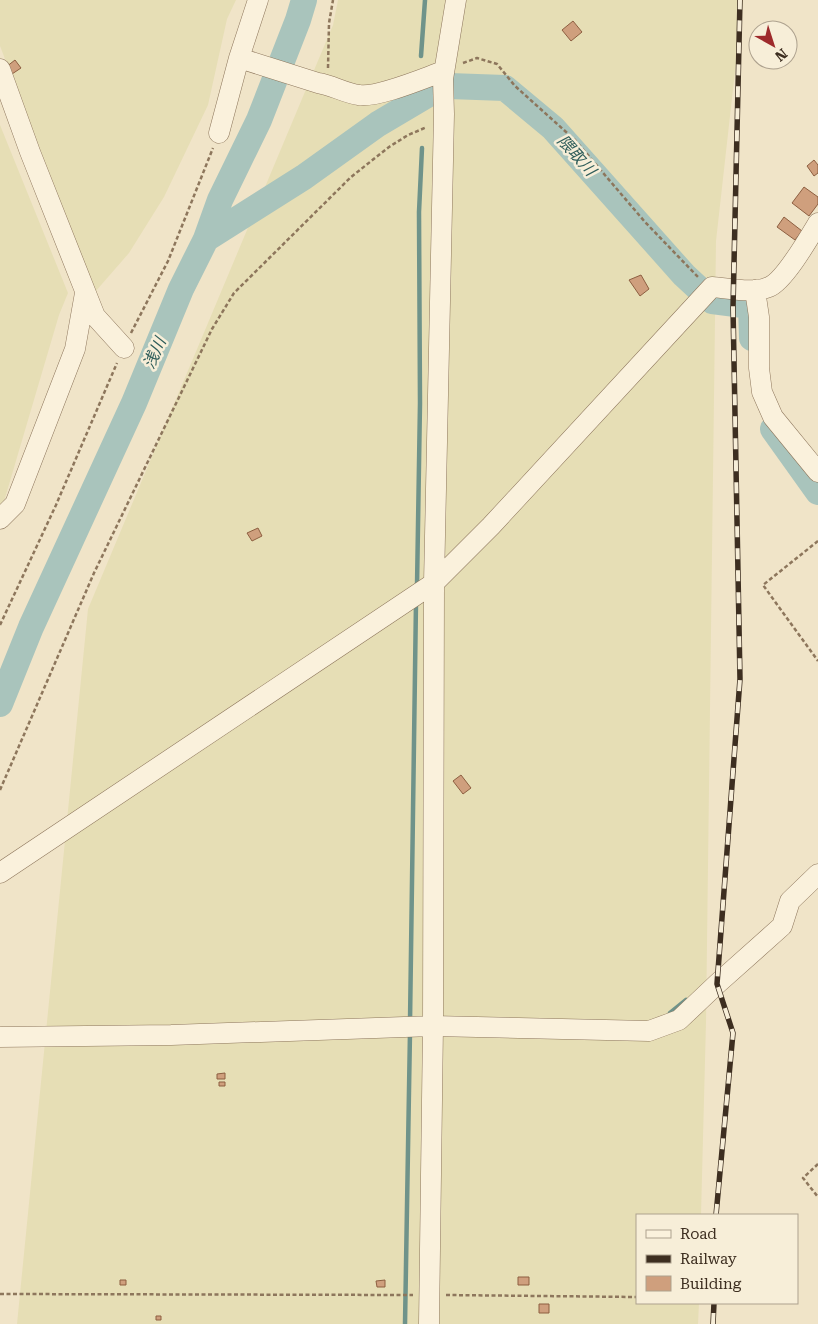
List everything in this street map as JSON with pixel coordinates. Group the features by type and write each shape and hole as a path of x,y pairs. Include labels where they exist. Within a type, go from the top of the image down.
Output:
{"street":[{"path":"219,133 258,0"},
{"path":"429,1324 433,1026 434,582 444,75 456,0"},
{"path":"242,59 359,96 380,93 444,75"},
{"path":"0,68 30,152 94,316 124,348"},
{"path":"0,873 434,582 491,526 707,291 755,290 771,287 799,254 818,223"},
{"path":"755,290 759,317 759,368 762,392 773,417 818,472"},
{"path":"0,519 15,504 75,350 85,293"},
{"path":"0,1037 171,1035 433,1026 649,1031 679,1020 716,984 782,926 790,901 818,874"}],"path":[{"path":"323,84 333,0"},
{"path":"444,75 477,58 497,64 515,86 575,140 707,291"},
{"path":"0,790 94,573 212,329 234,293 351,177 395,143 444,117"},
{"path":"0,625 56,505 124,348 168,261 219,133"},
{"path":"818,541 763,585 818,661"},
{"path":"818,1164 803,1178 818,1197"},
{"path":"0,1294 429,1295 636,1298"}],"shaded area":[{"path":"0,0 236,0 227,19 208,105 164,197 129,253 95,292 0,46"},
{"path":"338,0 743,0 716,241 706,1022 701,1214 636,1214 636,1304 699,1304 698,1324 17,1324 88,609 333,25"},
{"path":"0,125 68,293 59,315 0,515"}],"building":[{"path":"573,21 582,32 571,41 562,30"},
{"path":"15,60 21,68 12,74 6,67"},
{"path":"814,160 818,165 818,173 814,176 807,166"},
{"path":"804,187 818,197 818,204 809,216 792,203"},
{"path":"784,217 802,231 795,240 777,227"},
{"path":"641,275 649,289 640,296 629,280"},
{"path":"258,528 262,536 252,541 247,533"},
{"path":"461,775 471,788 463,794 453,781"},
{"path":"225,1073 225,1079 217,1079 217,1074"},
{"path":"219,1082 225,1082 225,1086 219,1086"},
{"path":"518,1277 529,1277 529,1285 518,1285"},
{"path":"120,1280 126,1280 126,1285 120,1285"},
{"path":"385,1280 385,1287 377,1287 376,1281"},
{"path":"539,1304 549,1304 549,1313 539,1313"},
{"path":"156,1316 161,1316 161,1320 156,1320"}],"waterway":[{"name":"浅川","path":"0,704 31,627 134,403 181,289 206,239 220,200 259,120 304,0"},
{"path":"421,56 425,0"},
{"name":"隈取川","path":"206,239 304,177 378,124 432,92 449,86 505,88 553,128 684,275 712,301 751,306 752,338"},
{"path":"417,587 420,403 419,212 422,148"},
{"name":"隈取川","path":"773,429 818,492"},
{"path":"410,1022 416,602"},
{"path":"670,1013 686,1000"},
{"path":"405,1324 410,1032"}],"railway":[{"path":"716,1214 733,1033 717,984 740,679 733,308 740,0"},
{"path":"713,1324 714,1304"}]}
